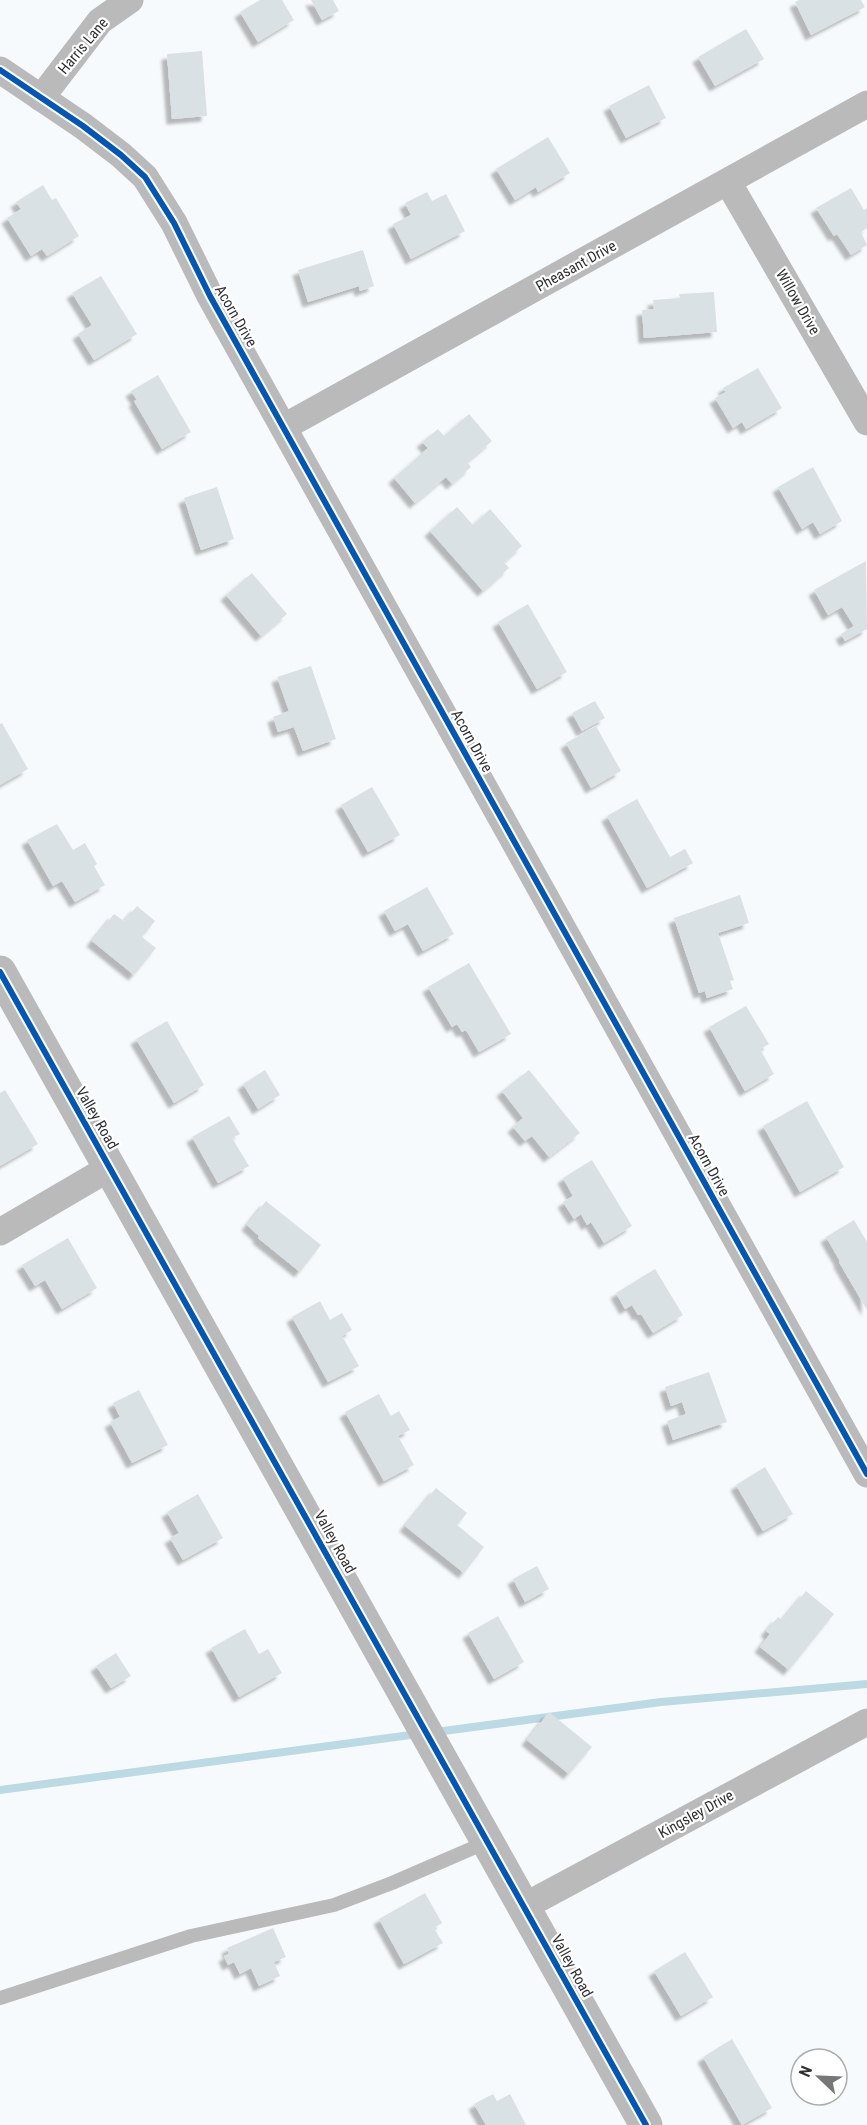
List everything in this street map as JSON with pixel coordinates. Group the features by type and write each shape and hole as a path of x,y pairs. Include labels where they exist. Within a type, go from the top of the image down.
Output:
{"street":[{"name":"Harris Lane","path":"41,98 100,21 130,0"},
{"name":"Acorn Drive","path":"0,70 121,155 145,177 174,223 210,296 867,1474"},
{"name":"Pheasant Drive","path":"284,427 867,104"},
{"name":"Willow Drive","path":"728,182 867,422"},
{"name":"Valley Road","path":"2,978 111,1167 646,2125"},
{"path":"0,1232 111,1167"},
{"name":"Kingsley Drive","path":"525,1906 867,1722"}],"lane":[{"path":"0,1998 191,1936 334,1905 489,1842"}],"building":[{"path":"260,0 282,0 294,20 258,42 240,12"},
{"path":"311,0 333,0 339,11 322,20"},
{"path":"799,0 861,0 865,7 811,35 795,2"},
{"path":"746,29 764,59 715,86 698,57"},
{"path":"202,51 207,116 172,119 167,54"},
{"path":"649,85 666,118 626,138 609,106"},
{"path":"548,137 570,173 538,192 536,187 515,200 496,169"},
{"path":"43,185 52,200 56,198 79,236 47,256 42,249 31,256 7,218 21,209 16,202"},
{"path":"851,188 864,210 867,208 867,228 861,232 867,245 851,255 837,234 834,236 816,208"},
{"path":"427,192 432,201 446,194 465,231 411,259 393,224 411,215 405,203"},
{"path":"363,250 374,286 360,291 359,286 308,302 298,270"},
{"path":"101,276 137,334 94,360 78,334 92,325 72,293"},
{"path":"714,292 717,332 644,338 642,310 654,309 653,300 680,298 679,294"},
{"path":"758,368 782,408 746,429 742,422 733,428 715,398 726,392 723,388"},
{"path":"158,375 191,432 162,449 134,401 137,400 131,391"},
{"path":"469,414 492,441 467,462 471,467 452,484 446,477 415,503 394,478 428,448 422,442 438,429 444,436"},
{"path":"813,467 842,521 820,534 813,522 802,529 778,487"},
{"path":"217,487 234,539 201,550 184,498"},
{"path":"457,507 473,525 490,509 522,546 504,562 509,568 483,591 430,531"},
{"path":"866,561 867,629 845,641 841,634 854,626 842,607 828,615 814,590"},
{"path":"252,573 287,614 261,636 226,595"},
{"path":"528,604 567,672 537,689 498,622"},
{"path":"311,666 336,739 303,751 294,727 278,732 273,717 289,711 277,677"},
{"path":"595,701 605,718 582,731 572,713"},
{"path":"2,723 28,769 0,785 0,724"},
{"path":"596,726 621,771 591,788 566,743"},
{"path":"372,787 400,835 368,852 341,805"},
{"path":"637,799 670,857 685,849 693,863 647,888 607,816"},
{"path":"57,824 73,850 85,843 97,864 94,866 105,885 75,902 62,881 53,886 27,840"},
{"path":"427,887 454,934 423,951 408,924 395,931 384,911"},
{"path":"740,895 749,923 718,933 734,980 730,981 733,989 707,998 705,991 699,993 674,918"},
{"path":"137,906 155,921 142,937 156,948 134,975 92,941 114,914 124,921"},
{"path":"469,963 511,1034 479,1052 466,1030 462,1032 457,1024 452,1027 428,987"},
{"path":"746,1006 769,1044 760,1049 774,1074 745,1091 709,1027"},
{"path":"167,1021 204,1085 174,1103 136,1039"},
{"path":"265,1070 280,1095 258,1109 243,1084"},
{"path":"529,1070 580,1133 549,1157 532,1136 525,1141 513,1127 523,1118 502,1091"},
{"path":"5,1090 38,1144 0,1166 0,1093"},
{"path":"807,1101 844,1167 800,1192 763,1126"},
{"path":"229,1116 240,1134 232,1138 249,1166 218,1183 192,1137"},
{"path":"592,1160 632,1226 604,1243 591,1222 587,1225 581,1214 574,1219 563,1202 573,1196 563,1178"},
{"path":"266,1201 321,1245 300,1272 258,1238 259,1236 247,1225"},
{"path":"854,1220 867,1242 867,1310 826,1237"},
{"path":"68,1238 97,1288 62,1309 45,1280 35,1286 22,1265"},
{"path":"655,1269 683,1315 653,1333 641,1314 638,1315 632,1305 625,1309 616,1293"},
{"path":"320,1301 330,1320 342,1313 352,1330 342,1336 359,1366 328,1382 292,1317"},
{"path":"709,1372 727,1422 673,1440 667,1421 686,1414 682,1402 671,1406 665,1387"},
{"path":"139,1390 168,1445 132,1463 110,1422 120,1417 113,1403"},
{"path":"379,1394 391,1416 399,1411 410,1430 398,1436 414,1465 384,1481 345,1412"},
{"path":"765,1467 793,1514 763,1531 736,1485"},
{"path":"436,1488 467,1513 457,1525 484,1547 464,1573 405,1526"},
{"path":"198,1494 223,1538 183,1560 170,1538 179,1533 167,1512"},
{"path":"537,1566 549,1589 525,1602 513,1579"},
{"path":"806,1591 834,1614 789,1670 760,1647 770,1634 766,1631 778,1617 782,1620"},
{"path":"498,1616 524,1662 494,1679 468,1633"},
{"path":"245,1629 259,1654 268,1649 282,1673 239,1697 211,1648"},
{"path":"116,1653 131,1676 111,1688 96,1666"},
{"path":"549,1712 592,1747 569,1774 527,1740"},
{"path":"425,1893 442,1923 434,1928 443,1943 404,1964 379,1919"},
{"path":"273,1928 286,1957 274,1962 280,1976 259,1986 251,1968 240,1974 234,1962 228,1965 224,1956 229,1954 227,1948"},
{"path":"685,1952 713,1997 681,2016 654,1971"},
{"path":"732,2039 772,2108 742,2125 703,2057"},
{"path":"493,2094 497,2101 510,2094 526,2125 486,2125 474,2104"}],"waterway":[{"path":"436,1732 661,1702 867,1684"},
{"path":"0,1790 418,1734"}],"cycle path":[{"path":"0,70 83,126 121,155 145,177 174,223 210,296 867,1474"},
{"path":"0,972 646,2125"}]}
